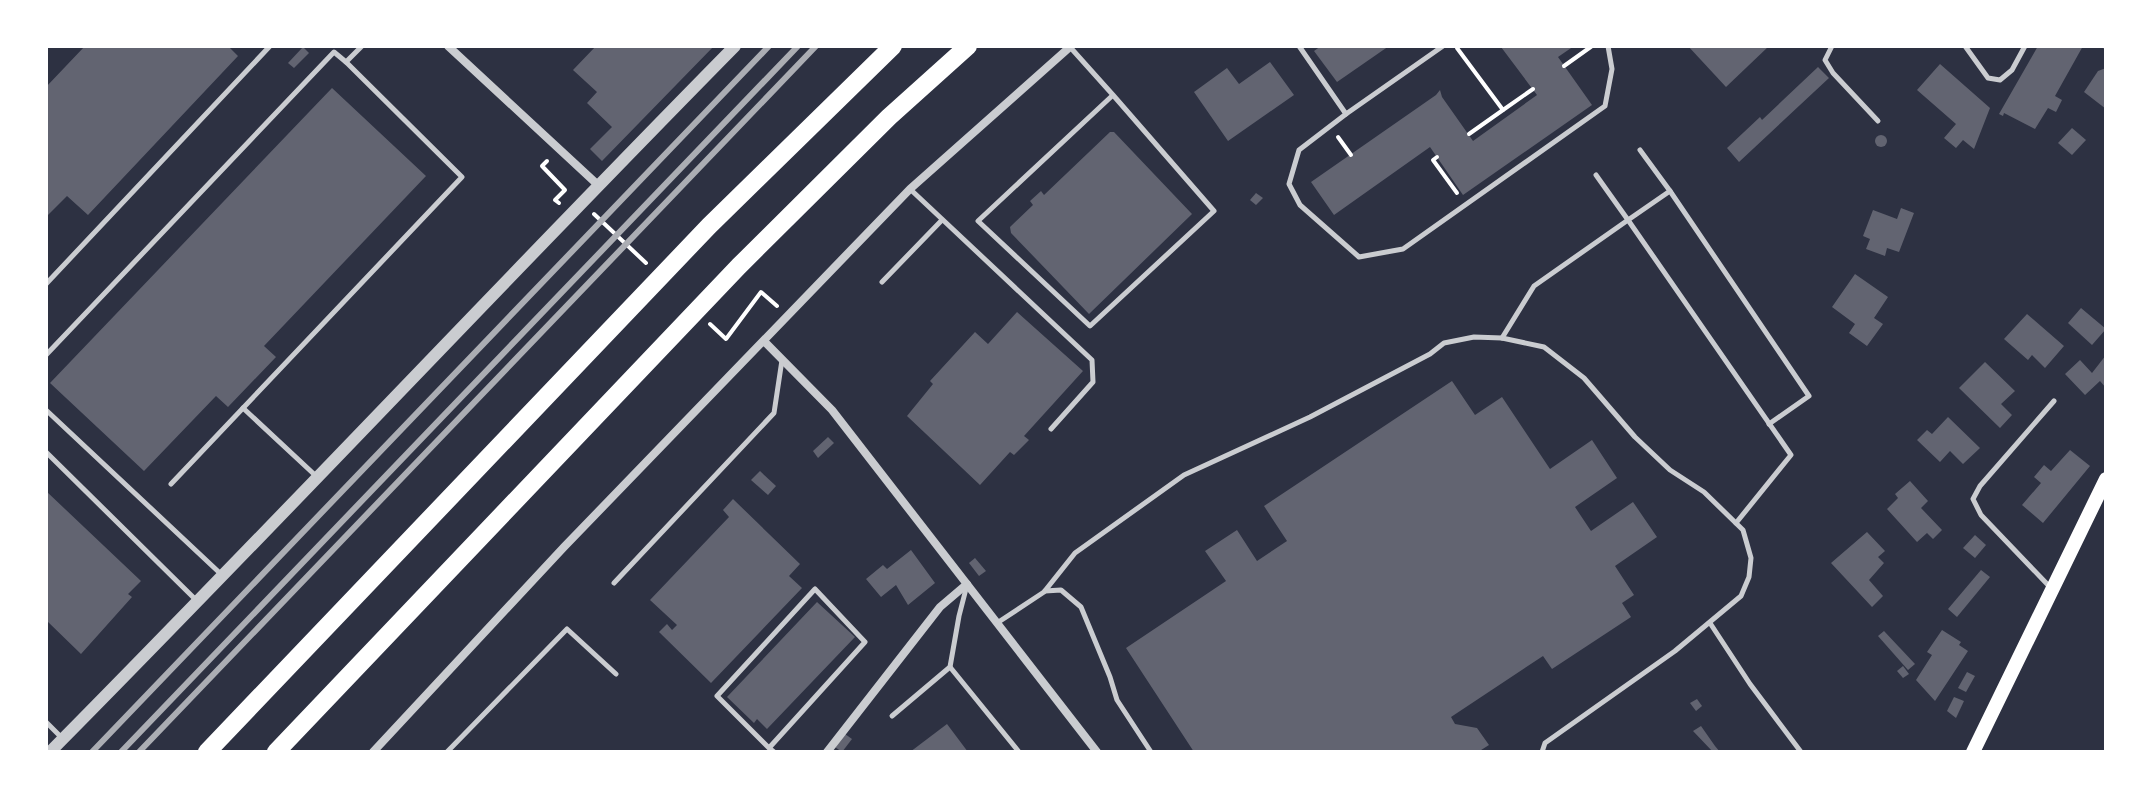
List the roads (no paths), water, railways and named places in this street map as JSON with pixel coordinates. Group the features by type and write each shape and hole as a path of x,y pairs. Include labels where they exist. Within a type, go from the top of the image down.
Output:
{"highway":[{"path":"207,752 709,226 893,46"},
{"path":"276,752 739,266 889,117 968,46"}],"main road":[{"path":"1973,752 2106,479"}],"street":[{"path":"448,46 598,185"},
{"path":"50,752 319,479 598,185 735,46"},
{"path":"373,752 564,547 910,189 1071,46"},
{"path":"764,341 832,410 1097,752"},
{"path":"827,752 940,607 967,584"}],"lane":[{"path":"46,284 270,46"},
{"path":"346,62 362,46"},
{"path":"1071,46 1214,211 1090,326 978,221 1113,95"},
{"path":"1299,46 1346,114"},
{"path":"1443,46 1299,150 1289,184 1300,205 1359,257 1403,249 1605,106 1612,69 1608,46"},
{"path":"1832,46 1825,60 1833,73 1878,121"},
{"path":"1965,46 1988,78 2000,80 2012,70 2025,46"},
{"path":"46,355 334,52 462,177 171,484"},
{"path":"1640,150 1809,396 1769,424"},
{"path":"1596,175 1791,455 1736,523"},
{"path":"910,189 1092,360 1093,382 1051,429"},
{"path":"1502,338 1534,286 1670,191"},
{"path":"882,282 942,220"},
{"path":"996,624 1044,592 1075,553 1184,475 1310,417 1430,354 1444,343 1474,337 1502,338 1544,347 1584,378 1635,437 1670,470 1704,492 1743,530 1751,558 1749,577 1741,596 1675,651 1545,743 1542,752"},
{"path":"614,583 774,413 783,359"},
{"path":"2053,590 1981,515 1973,499 1980,486 2054,401"},
{"path":"243,408 319,479"},
{"path":"46,410 223,577"},
{"path":"46,452 198,602"},
{"path":"892,716 950,667 967,584"},
{"path":"815,589 865,642 771,750 717,696 815,589"},
{"path":"1044,592 1061,590 1081,607 1117,700 1151,752"},
{"path":"1710,623 1750,684 1801,752"},
{"path":"447,752 567,629 616,674"},
{"path":"950,667 1019,752"},
{"path":"46,722 63,739"}],"railway":[{"path":"92,752 769,46"},
{"path":"121,752 798,46"},
{"path":"139,752 816,46"}]}
